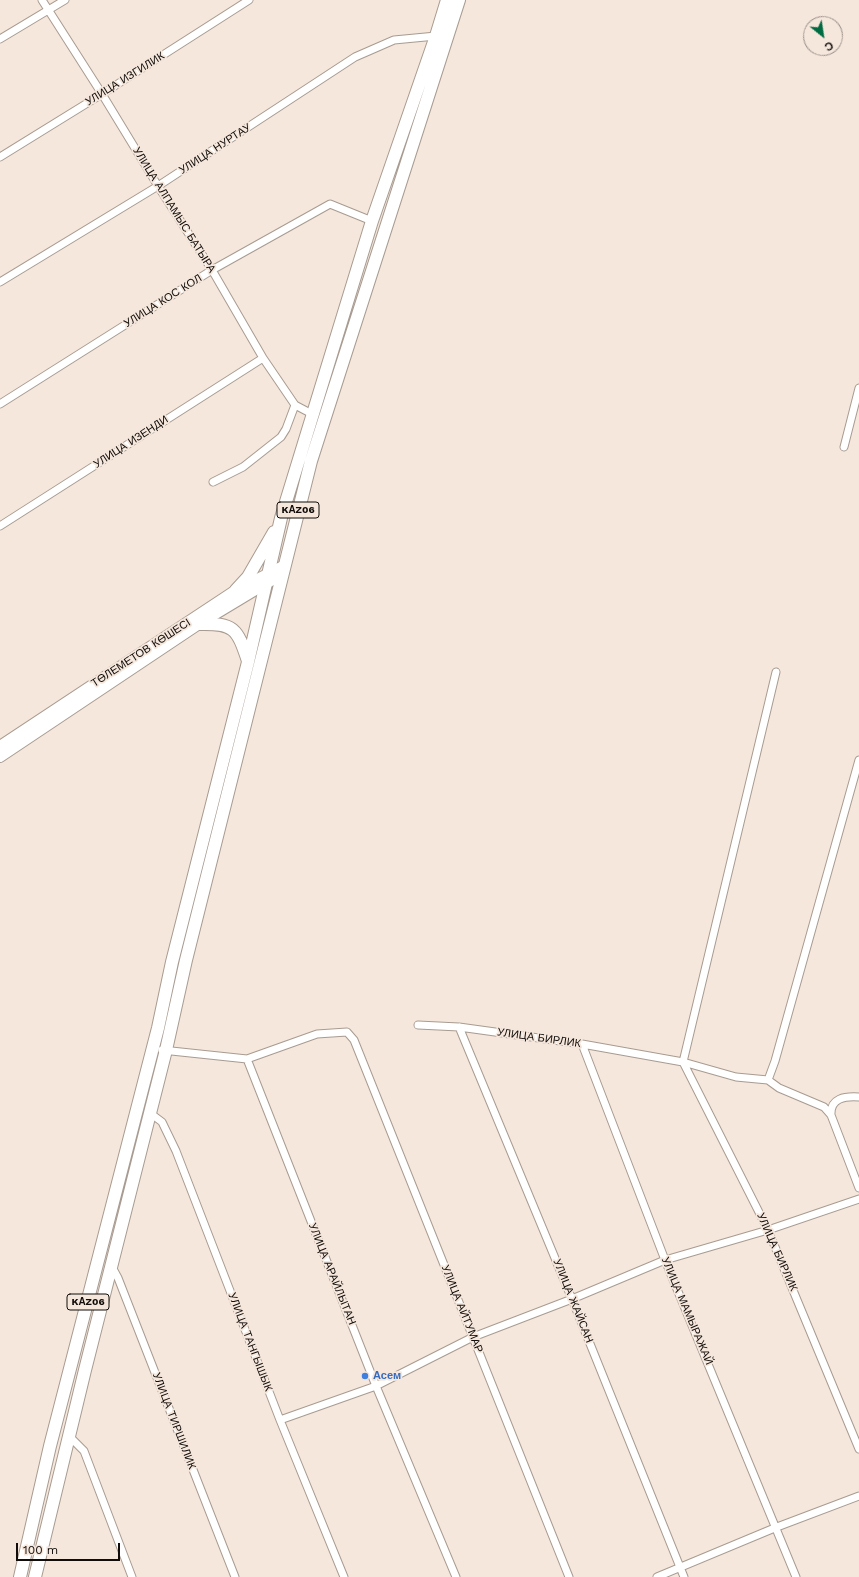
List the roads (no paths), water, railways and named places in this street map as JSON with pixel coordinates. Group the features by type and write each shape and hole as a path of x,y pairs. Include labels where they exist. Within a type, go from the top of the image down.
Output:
{"highway":[{"name":"KАZ06","path":"20,1577 50,1446 165,999 172,962 248,662 281,518 372,221 447,0"},
{"name":"KАZ06","path":"35,1577 111,1266 166,1050 186,960 311,460 459,0"},
{"path":"236,590 248,577 281,518"},
{"path":"199,624 222,624 229,626 237,634 241,641 248,662"}],"main road":[{"name":"ТӨЛЕМЕТОВ КӨШЕСІ","path":"0,746 236,590 268,578 284,570"},
{"name":"ТӨЛЕМЕТОВ КӨШЕСІ","path":"0,757 268,578"}],"street":[{"name":"УЛИЦА АЛПАМЫС БАТЫРА","path":"42,0 212,270 263,358 295,405 312,414"},
{"path":"0,39 65,0"},
{"name":"УЛИЦА ИЗГИЛИК","path":"0,157 249,0"},
{"name":"УЛИЦА НУРТАУ","path":"0,282 158,186 355,57 394,40 436,36"},
{"name":"УЛИЦА КОС КОЛ","path":"0,404 212,270 330,204 372,221"},
{"name":"УЛИЦА ИЗЕНДИ","path":"0,526 263,358"},
{"path":"844,446 859,388"},
{"path":"213,482 243,467 281,437 286,429 295,405"},
{"path":"683,1062 776,672"},
{"path":"831,1116 824,1107 779,1088 768,1080 775,1061 859,760"},
{"name":"УЛИЦА БИРЛИК","path":"418,1025 459,1027 582,1044 683,1062 736,1077 768,1080"},
{"name":"УЛИЦА ЖАЙСАН","path":"459,1027 572,1299 684,1577"},
{"name":"УЛИЦА АЙТУМАР","path":"247,1059 317,1034 348,1032 354,1040 569,1577"},
{"name":"УЛИЦА МАМЫРАЖАЙ","path":"582,1044 665,1260 796,1577"},
{"path":"152,1049 247,1059"},
{"name":"УЛИЦА АРАЙЛЫТАН","path":"247,1059 376,1386 456,1577"},
{"name":"УЛИЦА БИРЛИК","path":"683,1062 768,1230 859,1449"},
{"path":"859,1097 846,1097 834,1102 830,1108 831,1116 859,1188"},
{"name":"УЛИЦА ТАНГЫШЫК","path":"150,1112 162,1122 176,1151 280,1420 344,1577"},
{"path":"280,1420 376,1386 473,1337 572,1299 665,1260 768,1230 859,1199"},
{"name":"УЛИЦА ТИРШИЛИК","path":"111,1266 123,1292 235,1577"},
{"path":"69,1436 84,1451 132,1577"},
{"path":"657,1577 776,1527 859,1496"}],"place":[{"name":"Асем","path":"365,1376"}]}
